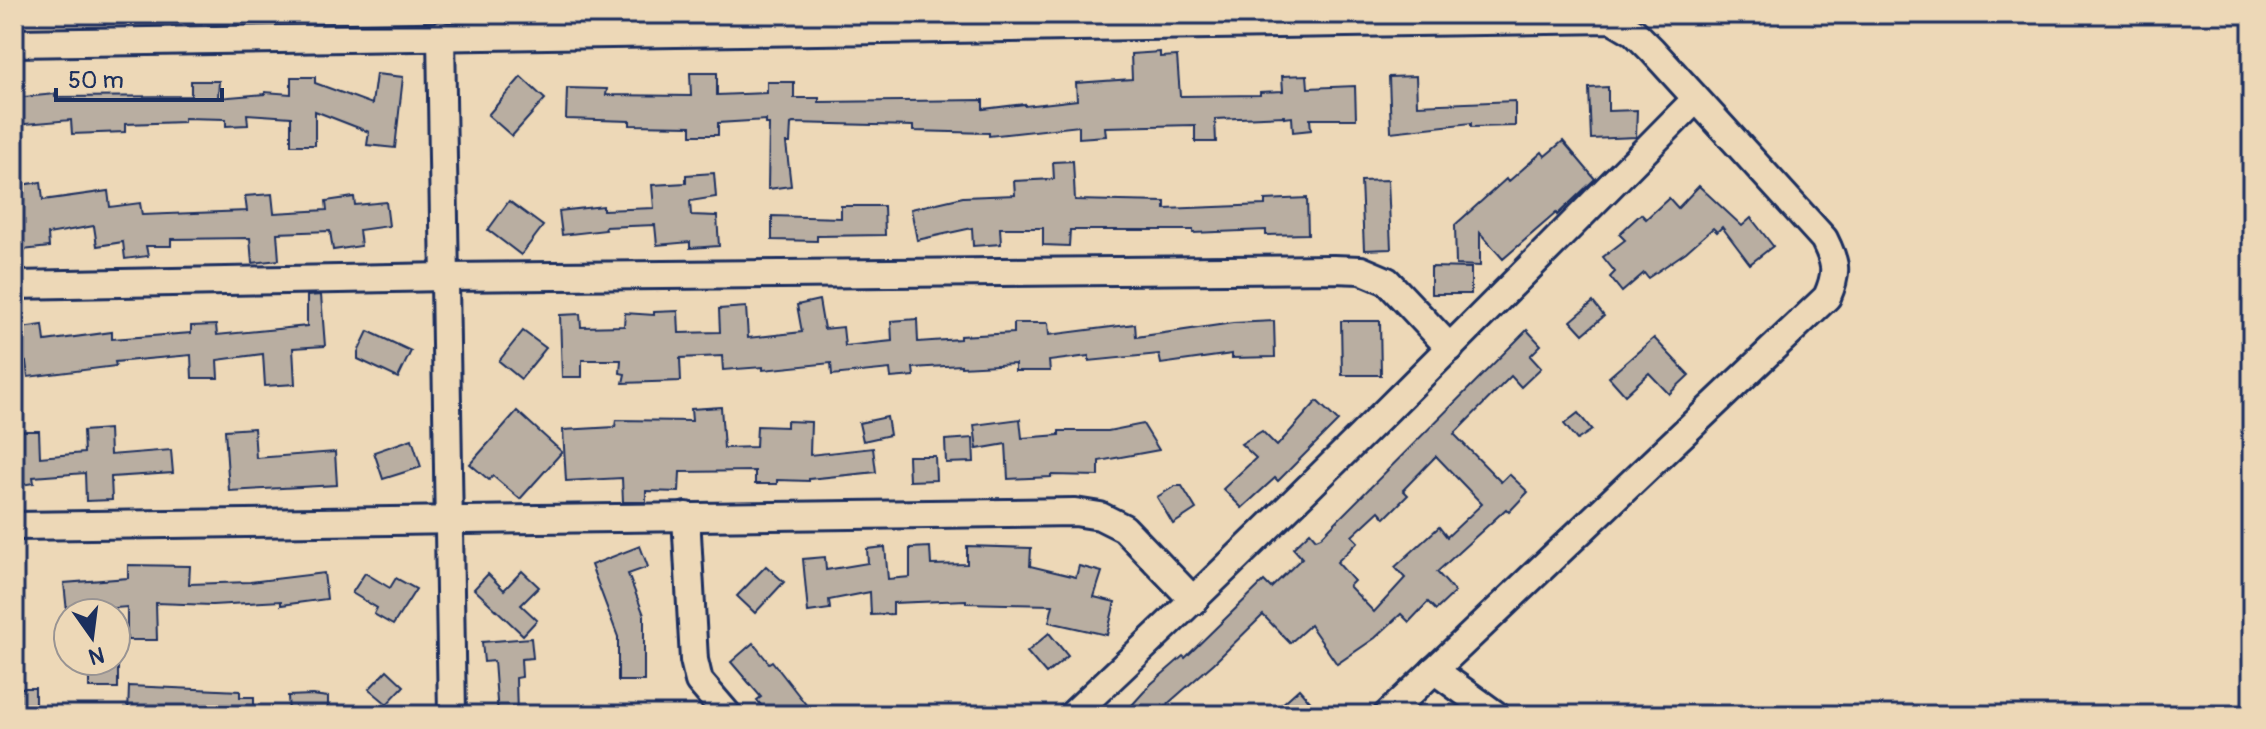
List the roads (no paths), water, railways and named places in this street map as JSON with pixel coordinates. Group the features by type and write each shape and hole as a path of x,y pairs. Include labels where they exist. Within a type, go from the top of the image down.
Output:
{"street":[{"path":"14,43 1612,16 1634,32 1824,239 1834,258 1836,278 1827,297 1387,715"},
{"path":"441,35 452,715"},
{"path":"1072,715 1194,601 1695,100"},
{"path":"14,285 446,277 1361,270 1387,281 1450,348"},
{"path":"14,526 1075,512 1100,516 1124,528 1194,601"},
{"path":"686,516 694,660 699,681 728,715"},
{"path":"1434,670 1496,715"}]}
